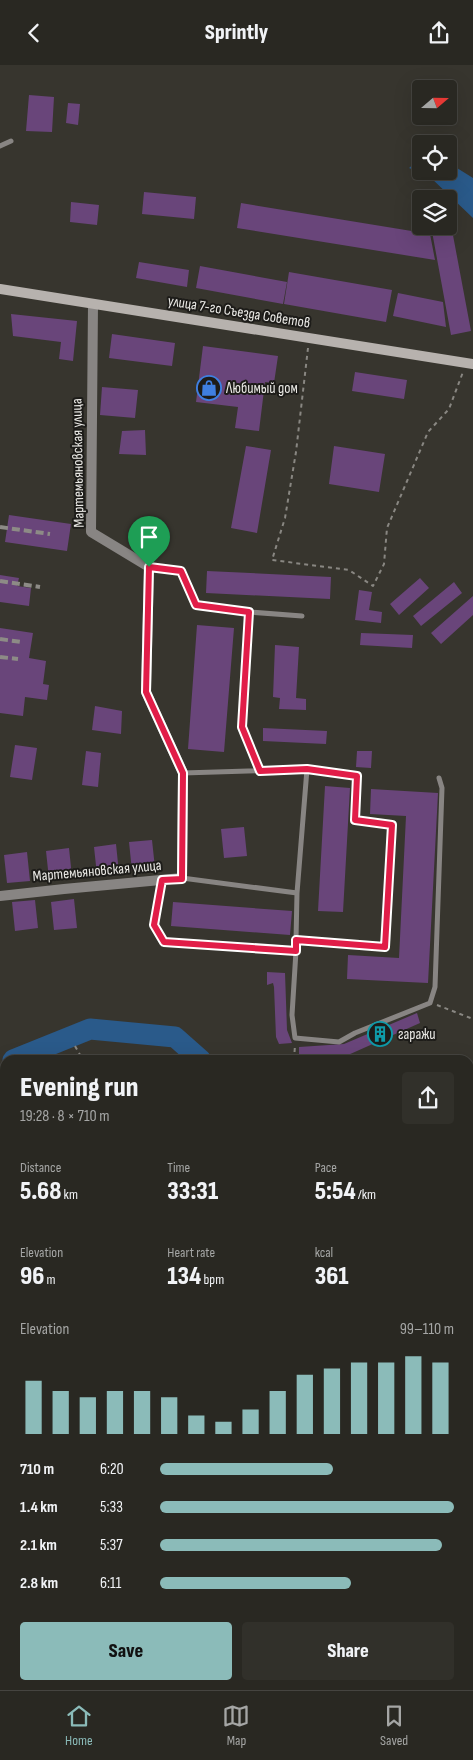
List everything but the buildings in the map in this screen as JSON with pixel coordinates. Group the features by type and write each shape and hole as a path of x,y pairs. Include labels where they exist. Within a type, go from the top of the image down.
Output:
{"street":[{"name":"улица 7-го Съезда Советов","path":"0,289 470,364"},
{"name":"Мартемьяновская улица","path":"0,897 64,889 182,879 183,773 146,692 149,567 92,532 93,304"}],"lane":[{"path":"0,146 10,141"},
{"path":"149,567 181,571 196,605 302,616"},
{"path":"249,612 242,727 260,771"},
{"path":"183,773 307,769 357,776 355,820 392,825 385,947 296,940"},
{"path":"307,769 297,893 292,1015 295,1038 339,1042 355,1033 430,1003 435,987 442,788 439,777"},
{"path":"182,879 297,893"},
{"path":"162,880 154,925 164,942 296,951"}],"path":[{"path":"310,338 296,452 285,518 272,559 348,570 373,586 384,564 387,528 390,519 428,432 449,409 470,364"},
{"path":"430,1003 473,1018"},
{"path":"294,1055 295,1038"},
{"path":"75,1046 80,1055"}],"water":[{"path":"457,168 473,178 473,218 457,203 457,190 444,190 433,180 457,180"}],"waterway":[{"path":"25,1055 90,1029 175,1037 195,1055"}],"railway":[{"path":"0,527 50,534"},
{"path":"0,581 40,587"},
{"path":"0,639 21,642"},
{"path":"0,657 18,659"}],"place":[{"name":"Любимый дом","path":"209,388"},
{"name":"гаражи","path":"380,1034"}],"route":[{"path":"149,567 181,571 196,605 249,612 242,727 260,771 307,769 357,776 355,820 392,825 385,947 296,940 296,951 164,942 154,925 162,880 182,879 183,773 146,692 149,567"}]}
